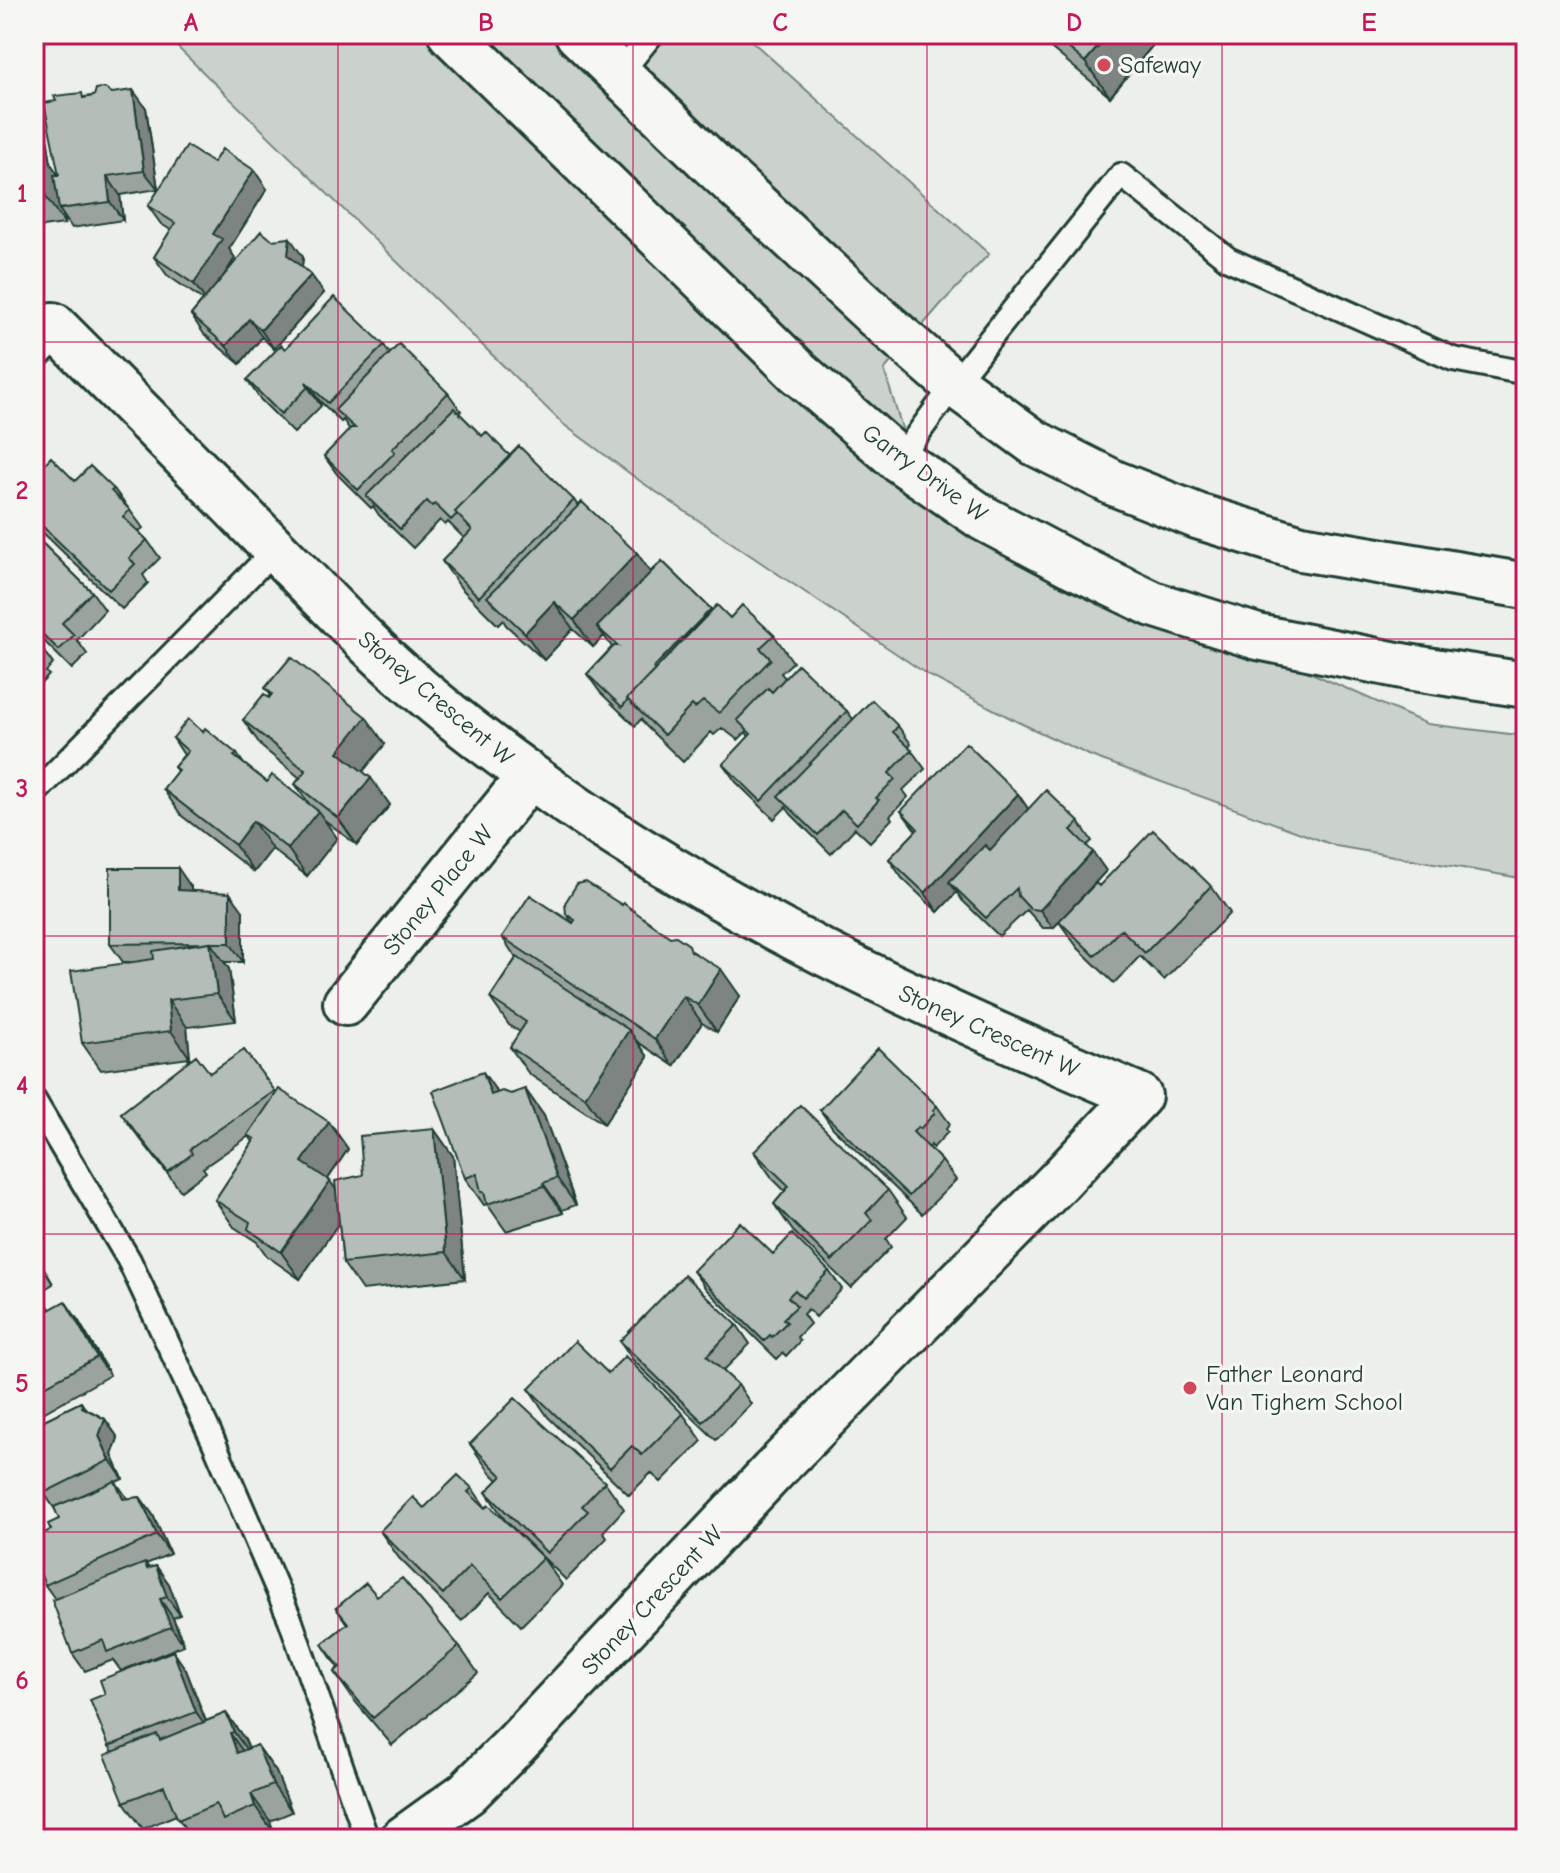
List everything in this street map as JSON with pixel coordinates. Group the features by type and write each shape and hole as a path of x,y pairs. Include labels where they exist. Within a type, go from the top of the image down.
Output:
{"street":[{"name":"Garry Drive W","path":"451,34 798,372 899,460 983,518 1153,604 1258,637 1407,667 1526,685"},
{"path":"578,34 854,296 954,384 1035,443 1114,483 1197,516 1301,548 1526,586"},
{"name":"Stoney Crescent W","path":"40,326 276,549 375,649 530,776 630,842 745,911 880,982 1016,1045 1139,1096 1048,1193 773,1471 516,1744 467,1793 403,1839"},
{"name":"Stoney Place W","path":"346,1003 530,776"}],"lane":[{"path":"619,75 652,34"},
{"path":"899,460 954,384 1121,175 1228,259 1453,359 1526,373"},
{"path":"34,794 276,549"},
{"path":"34,1100 129,1260 212,1438 290,1619 367,1839"}],"shaded area":[{"path":"164,34 744,34 989,254 884,370 912,460 1157,605 1427,724 1526,736 1526,879 1336,846 1091,756 928,675 640,481 563,424"}],"building":[{"path":"1052,34 1109,34 1085,62"},
{"path":"105,88 112,93 133,90 144,171 107,176 110,202 59,209 54,175 59,175 44,103 56,101 54,96 82,93 83,98 94,96 96,89"},
{"path":"38,145 46,197 34,198 34,146"},
{"path":"187,146 213,163 222,149 254,170 213,234 222,239 194,284 154,257 175,223 148,206"},
{"path":"261,231 272,240 290,238 288,255 311,275 261,330 249,319 226,346 191,315"},
{"path":"334,297 384,345 328,403 306,382 308,387 281,414 247,380 281,345 285,349"},
{"path":"399,344 448,393 392,449 395,452 358,490 324,456 351,428 355,428 335,410"},
{"path":"454,408 482,436 486,432 510,456 455,512 457,514 451,520 435,504 432,506 427,501 400,529 366,496"},
{"path":"519,446 574,500 479,597 442,561 472,530 455,512"},
{"path":"51,457 75,481 90,466 130,510 123,517 147,540 129,558 135,564 109,590 34,518 34,475"},
{"path":"582,502 637,553 574,620 554,602 525,633 487,597"},
{"path":"34,535 92,592 62,623 74,635 59,650 34,626"},
{"path":"662,561 711,609 653,668 655,670 622,707 587,674 614,646 618,646 597,627"},
{"path":"717,605 730,618 742,605 774,635 760,648 771,659 719,713 703,701 695,708 692,705 664,735 627,699"},
{"path":"291,657 366,717 338,752 371,778 338,818 295,784 306,771 243,720 264,694 269,698 272,694 265,688"},
{"path":"798,664 847,711 761,801 723,764 751,734 737,720 768,688 772,692"},
{"path":"872,700 898,726 893,732 912,750 889,773 895,779 857,824 842,810 818,835 778,796"},
{"path":"188,719 203,732 205,728 267,782 272,775 318,811 288,849 253,821 235,845 163,789 178,770 174,767 188,751 173,738"},
{"path":"966,743 1018,794 925,893 889,859 918,829 901,811"},
{"path":"1046,790 1079,822 1071,830 1093,852 1040,910 1030,909 1018,896 1017,888 986,918 949,882 985,845 990,850"},
{"path":"1153,830 1211,886 1145,953 1121,929 1095,956 1059,921 1096,883 1099,886"},
{"path":"110,868 178,868 178,890 230,893 230,943 110,944"},
{"path":"586,882 623,903 670,937 676,936 689,945 691,951 721,969 698,1005 683,996 655,1039 502,937 530,895 573,923 575,920 566,914 565,903 577,884"},
{"path":"210,942 217,994 168,1000 171,1031 82,1043 71,971 154,959 153,951"},
{"path":"517,957 629,1030 585,1097 510,1047 526,1022 490,998"},
{"path":"878,1048 937,1106 933,1110 935,1113 913,1132 942,1161 909,1196 820,1110"},
{"path":"244,1050 275,1091 190,1149 192,1154 168,1172 121,1113 196,1055 210,1073"},
{"path":"483,1072 491,1095 502,1091 511,1094 525,1089 557,1178 543,1183 544,1186 487,1204 477,1174 465,1178 433,1091"},
{"path":"279,1089 329,1122 302,1162 330,1181 281,1252 248,1229 250,1222 215,1200 255,1139 248,1135"},
{"path":"800,1105 888,1190 866,1213 872,1220 832,1261 774,1204 789,1186 754,1152"},
{"path":"434,1129 446,1252 343,1263 335,1181 363,1175 360,1136"},
{"path":"740,1222 773,1254 792,1234 829,1271 803,1298 795,1290 788,1297 797,1306 783,1319 787,1322 764,1341 693,1271"},
{"path":"34,1254 40,1265 34,1269"},
{"path":"684,1275 737,1325 707,1356 738,1385 703,1422 620,1341"},
{"path":"34,1285 42,1300 34,1304"},
{"path":"65,1301 97,1357 34,1392 34,1318"},
{"path":"575,1341 608,1373 625,1356 683,1414 642,1455 632,1446 610,1468 529,1389"},
{"path":"515,1398 605,1482 582,1506 588,1511 547,1553 486,1492 502,1476 470,1444"},
{"path":"81,1402 82,1407 105,1419 99,1436 110,1460 44,1493 34,1477 34,1425"},
{"path":"458,1475 472,1488 468,1492 485,1508 489,1505 543,1558 502,1598 470,1566 443,1594 380,1531 413,1497 424,1508"},
{"path":"115,1481 123,1499 140,1497 157,1535 45,1585 34,1559 34,1537 51,1530 48,1524 59,1519 54,1507"},
{"path":"145,1563 147,1569 156,1566 167,1597 160,1599 171,1627 107,1652 103,1640 72,1653 52,1600"},
{"path":"402,1578 459,1646 373,1718 334,1672 340,1667 322,1644 348,1623 336,1608 366,1583 377,1596"},
{"path":"173,1651 196,1712 109,1746 90,1700 105,1694 100,1680"},
{"path":"226,1713 234,1732 230,1733 237,1753 257,1745 273,1785 251,1794 255,1806 223,1820 216,1804 178,1820 164,1786 124,1802 105,1755 157,1734 160,1740"}],"place":[{"name":"Safeway","path":"1104,65"},
{"name":"Father Leonard Van Tighem School","path":"1190,1388"}]}
